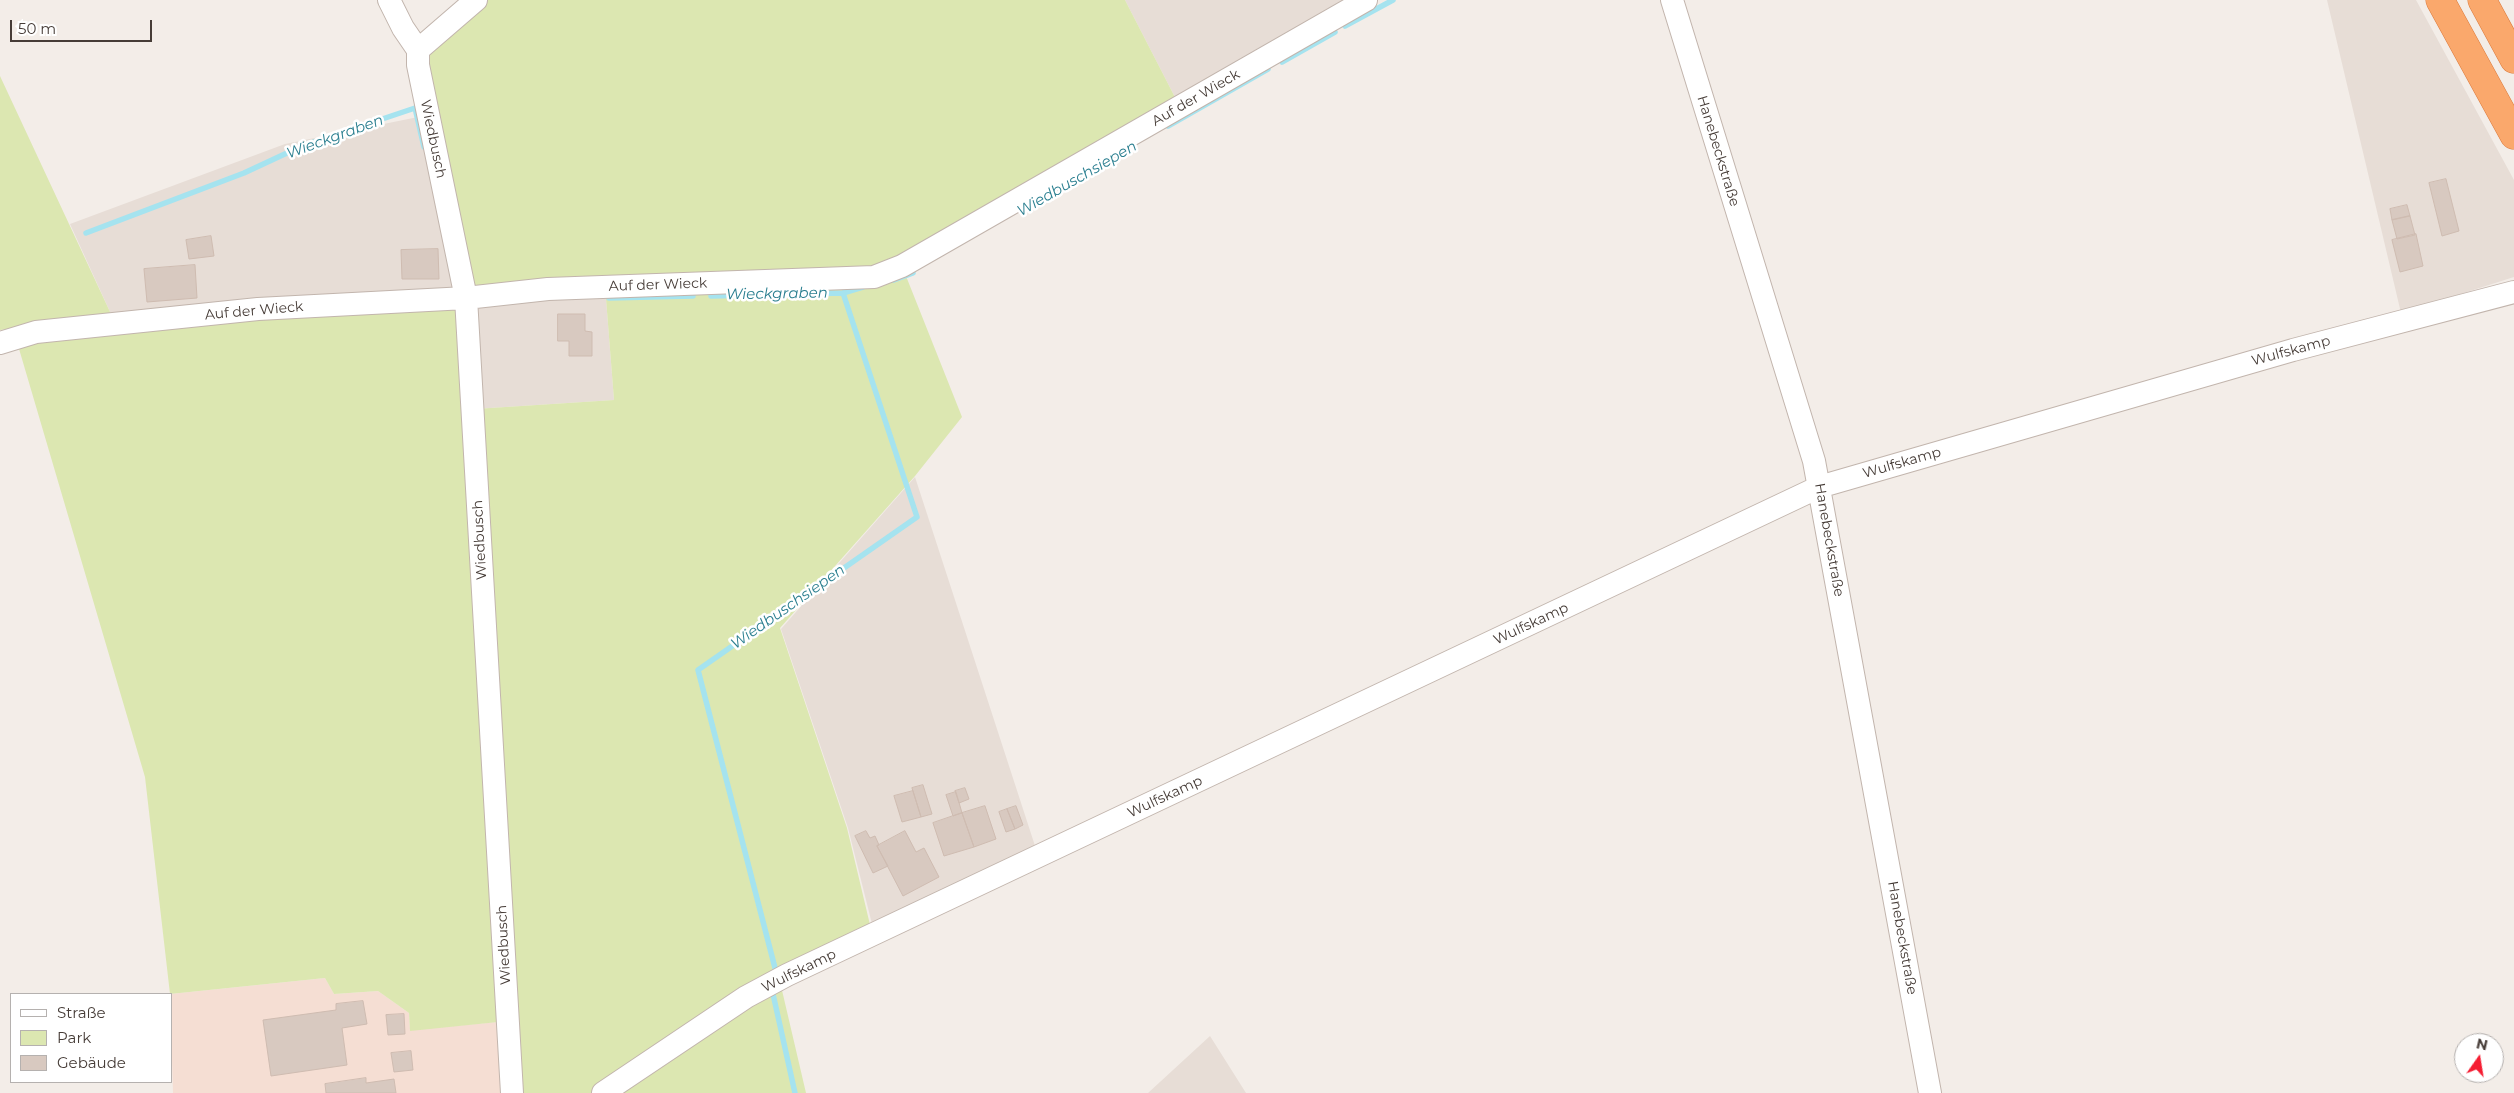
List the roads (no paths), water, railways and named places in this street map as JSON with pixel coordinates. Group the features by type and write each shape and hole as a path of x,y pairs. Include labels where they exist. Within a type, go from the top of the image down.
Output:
{"highway":[{"path":"2440,0 2514,135"},
{"path":"2482,0 2514,59"}],"street":[{"path":"389,0 403,28 418,50 476,0"},
{"name":"Auf der Wieck","path":"0,343 36,332 249,310 466,298 548,288 874,276 902,266 1366,0"},
{"name":"Hanebeckstraße","path":"1672,0 1814,461 1930,1093"},
{"name":"Wiedbusch","path":"418,50 419,73 466,298 512,1093"},
{"name":"Wulfskamp","path":"603,1093 746,997 787,975 1819,487 2293,350 2514,292"}],"waterway":[{"name":"Wiedbuschsiepen","path":"1345,26 1393,0"},
{"name":"Wiedbuschsiepen","path":"1282,62 1335,32"},
{"name":"Wiedbuschsiepen","path":"1168,126 1268,69"},
{"name":"Wieckgraben","path":"86,233 244,173 302,146 415,108 424,147"},
{"name":"Wiedbuschsiepen","path":"894,280 913,273"},
{"name":"Wieckgraben","path":"711,296 843,293 863,287"},
{"name":"Wiedbuschsiepen","path":"775,968 698,670 917,517 843,293"},
{"name":"Wieckgraben","path":"609,298 693,296"},
{"name":"Wiedbuschsiepen","path":"773,994 795,1093"}]}
